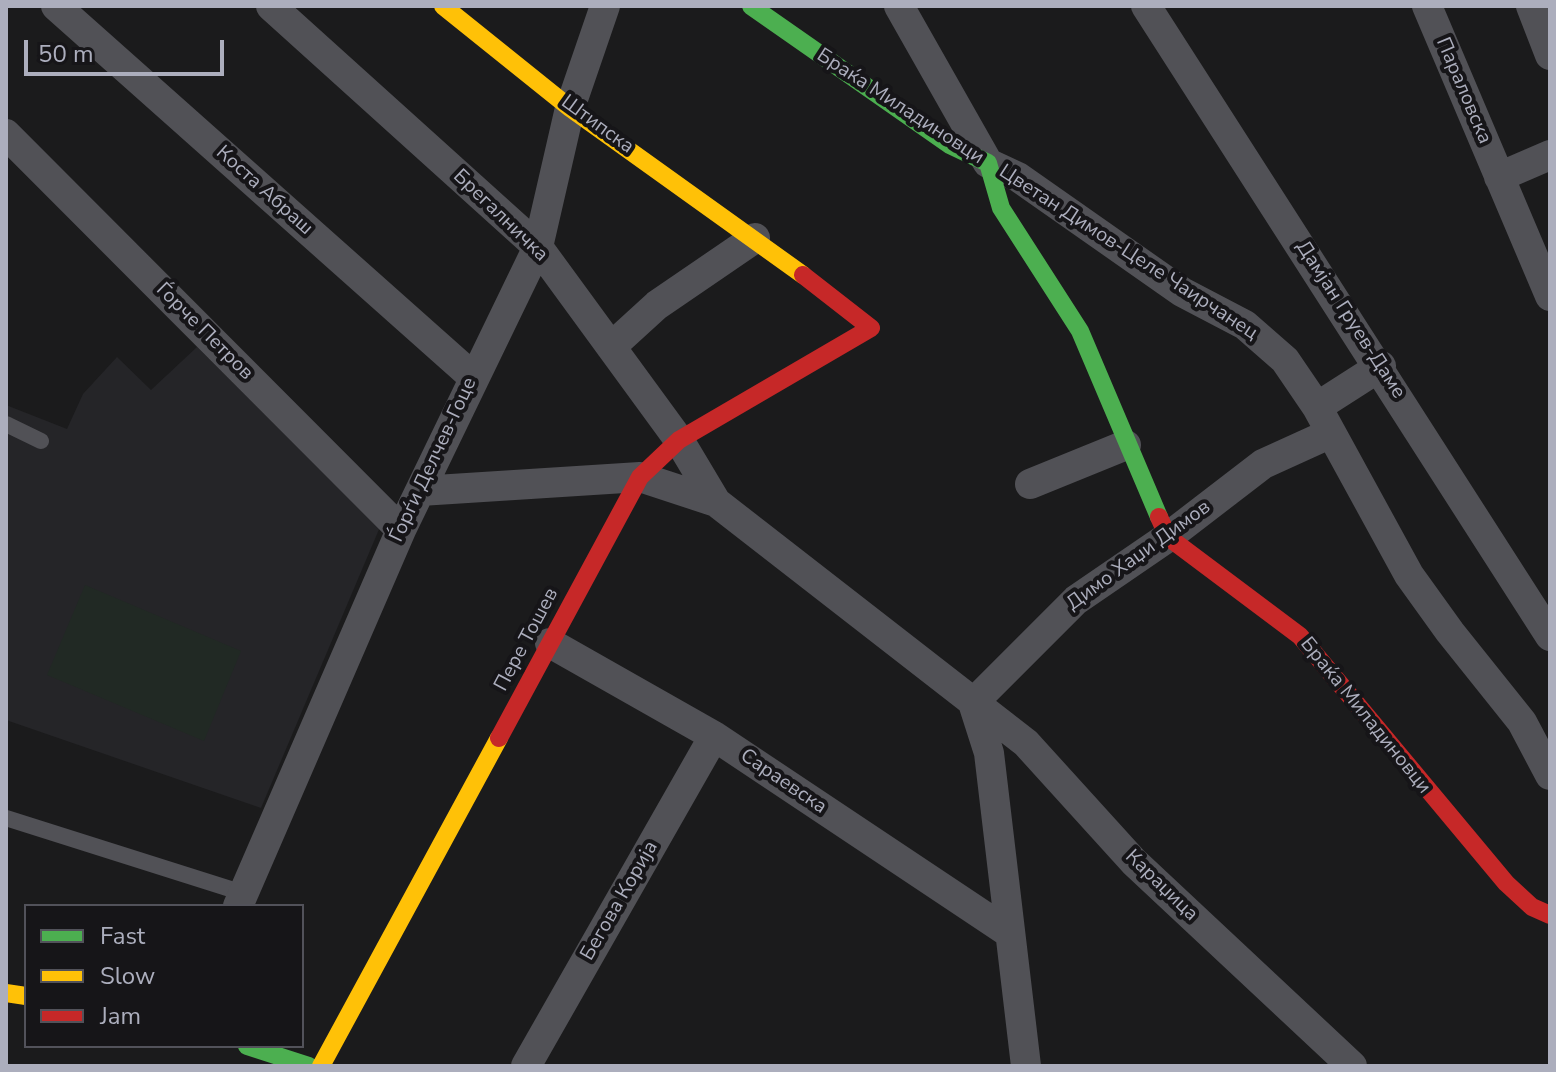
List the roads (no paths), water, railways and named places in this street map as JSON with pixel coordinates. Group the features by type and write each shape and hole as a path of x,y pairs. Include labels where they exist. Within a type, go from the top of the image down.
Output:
{"street":[{"name":"Коста Абраш","path":"56,6 473,377"},
{"name":"Штипска","path":"443,6 570,108 755,238 871,328"},
{"name":"Ѓорѓи Делчев-Гоце","path":"241,900 309,721 538,247 570,108 605,6"},
{"name":"Браќа Миладиновци","path":"751,6 950,145 988,163 1001,208 1080,331 1126,445 1168,537 1300,636 1410,772 1506,883 1532,907 1550,915"},
{"name":"Цветан Димов-Целе Чаирчанец","path":"899,6 988,163 1018,177 1182,292 1245,325 1285,360 1323,420 1409,575 1522,722 1550,775"},
{"name":"Дамјан Груев-Даме","path":"1146,6 1381,366 1550,636"},
{"name":"Параловска","path":"1427,6 1550,296"},
{"path":"1531,6 1550,55"},
{"name":"Брегалничка","path":"275,7 538,247 679,440 716,502"},
{"name":"Ѓорче Петров","path":"6,134 401,530"},
{"path":"1499,177 1550,155"},
{"path":"611,347 657,305 755,238"},
{"name":"Пере Тошев","path":"321,1066 640,477 679,440 871,328"},
{"name":"Димо Хаџи Димов","path":"973,703 1076,600 1168,537 1323,420 1381,366"},
{"path":"1030,484 1126,445"},
{"name":"Брегалничка","path":"420,491 640,477 716,502 973,703"},
{"name":"Сараевска","path":"550,643 714,736 1008,932"},
{"path":"973,703 989,753 1026,1066"},
{"name":"Караџица","path":"973,703 1026,743 1134,862 1352,1066"},
{"name":"Бегова Корија","path":"526,1066 714,736"},
{"path":"989,753 1026,743"},
{"path":"253,1048 309,1066"}],"lane":[{"path":"6,424 41,441"},
{"path":"6,818 241,900"}]}
